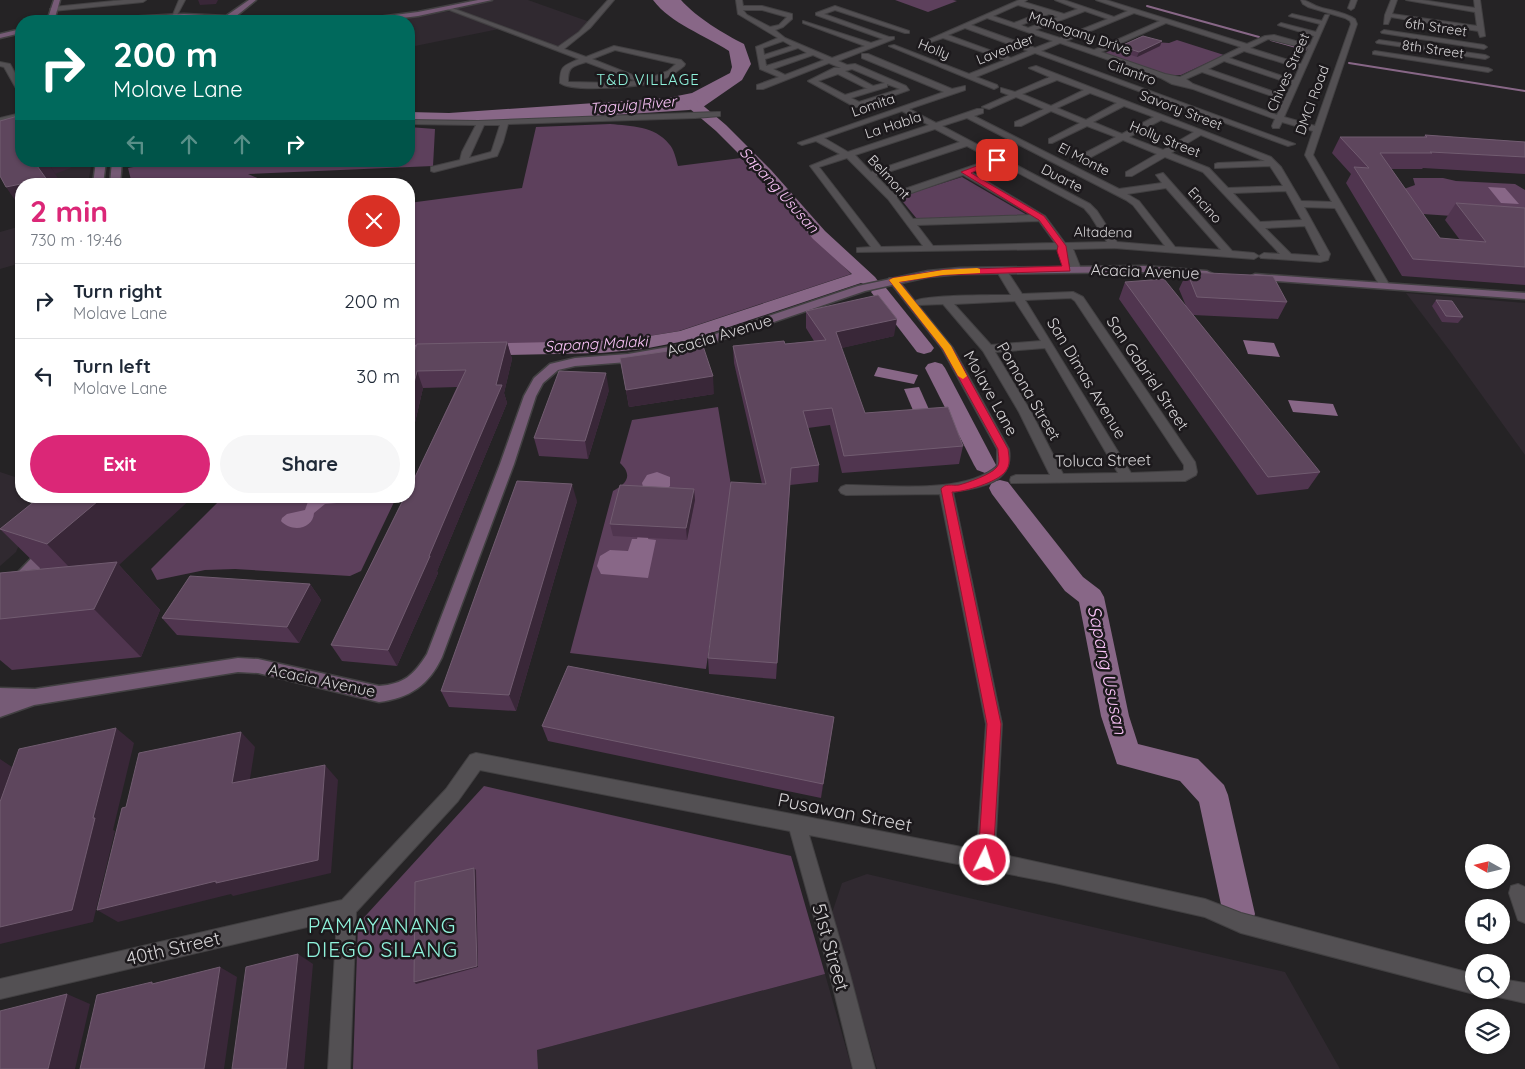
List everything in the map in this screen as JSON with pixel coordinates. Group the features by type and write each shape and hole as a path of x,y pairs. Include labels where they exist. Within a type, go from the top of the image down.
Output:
{"street":[{"path":"52,15 57,0"},
{"path":"53,9 143,0"},
{"path":"174,15 182,0"},
{"path":"228,15 244,0"},
{"path":"230,15 253,0"},
{"path":"406,15 450,9 489,0"},
{"path":"560,49 582,33 612,0"},
{"path":"738,0 740,13 748,20 778,34 783,39 845,67"},
{"path":"1058,0 1115,19"},
{"path":"1099,0 1303,67"},
{"name":"DMCI Road","path":"1304,0 1311,7 1353,20 1354,24 1309,155 1385,286"},
{"path":"1352,8 1354,0"},
{"path":"1409,0 1478,10"},
{"path":"1475,0 1480,19 1485,57 1491,78"},
{"path":"931,40 1021,1 1063,16"},
{"path":"1401,8 1393,3 1379,42 1485,57"},
{"path":"739,8 762,8 790,15 785,24 768,30"},
{"name":"Holly","path":"890,43 907,32 835,8 831,8 818,15 994,87"},
{"path":"450,9 646,82"},
{"path":"1028,30 1084,9"},
{"name":"Lavender","path":"969,77 1134,11"},
{"path":"1015,25 1048,12"},
{"path":"1388,15 1481,29"},
{"name":"Mahogany Drive","path":"987,16 1164,76"},
{"name":"Chives Street","path":"1269,136 1282,117 1295,83 1325,20 1292,16"},
{"path":"1470,18 1480,19"},
{"path":"805,22 872,46"},
{"path":"1095,52 1166,22"},
{"name":"Cilantro","path":"964,25 1291,144"},
{"path":"1280,26 1318,35"},
{"path":"0,36 15,32"},
{"name":"6th Street","path":"1384,32 1484,47"},
{"path":"942,35 1011,60"},
{"path":"1181,79 1270,37 1312,48"},
{"path":"783,39 759,47 763,67 784,77"},
{"name":"8th Street","path":"1379,42 1374,56 1488,70"},
{"path":"760,87 872,46 890,43"},
{"path":"762,58 798,46"},
{"path":"614,48 680,64 662,79 646,82 565,85 565,69 585,59 614,48"},
{"path":"766,69 813,53"},
{"path":"865,56 952,92"},
{"path":"1225,59 1295,83"},
{"path":"0,64 7,66 15,80"},
{"path":"854,66 905,90 856,104 812,81 836,70 854,66"},
{"name":"Savory Street","path":"1033,68 1247,150 1273,163"},
{"path":"836,70 869,86"},
{"path":"1201,70 1288,99"},
{"path":"1164,76 1172,83"},
{"path":"1164,76 1181,79 1191,86"},
{"name":"La Habla","path":"878,249 814,166 967,115 1057,77"},
{"path":"1150,92 1172,83 1191,86 1282,117 1318,126"},
{"path":"844,98 884,85"},
{"name":"Lomita","path":"802,144 962,88"},
{"name":"Holly Street","path":"1004,90 1206,170 1288,257"},
{"path":"1018,124 1090,90"},
{"path":"1052,140 1123,103"},
{"name":"Duarte","path":"904,109 997,160 1087,206 1094,213 1114,245"},
{"path":"415,122 481,123 714,115"},
{"name":"El Monte","path":"967,115 1120,192 1136,203 1172,249"},
{"path":"0,123 15,117"},
{"path":"1088,155 1161,117"},
{"path":"0,123 15,121"},
{"path":"464,162 464,156 506,122"},
{"path":"434,169 494,154 500,143 489,134 481,123"},
{"path":"1129,174 1200,132"},
{"name":"Belmont","path":"817,138 853,158 891,198 930,248"},
{"path":"870,175 966,143"},
{"path":"1206,170 1218,166 1247,150"},
{"path":"891,198 997,160"},
{"path":"1218,166 1273,163 1288,188 1302,204 1309,223 1258,225"},
{"path":"965,172 1042,218 1062,246 1070,264"},
{"name":"Encino","path":"1160,175 1229,254"},
{"path":"1120,192 1168,185"},
{"path":"1227,191 1288,188"},
{"path":"1302,204 1339,207"},
{"path":"911,222 1042,218"},
{"name":"Altadena","path":"860,250 1114,245 1259,256 1324,258 1325,254 1309,223"},
{"name":"Acacia Avenue","path":"0,709 35,697 238,665 258,666 379,694 396,692 410,686 424,674 434,657 507,464 530,396 546,373 564,364 628,358 688,347 862,288 893,280 943,272 1008,275 1070,264 1220,275"},
{"name":"San Dimas Avenue","path":"1008,275 1127,477"},
{"path":"1239,276 1525,296"},
{"name":"Molave Lane","path":"846,490 960,488 983,480 1000,471 1004,462 1003,449 947,348 893,280"},
{"name":"San Gabriel Street","path":"1019,296 1073,295 1079,299 1190,466 1191,472"},
{"path":"920,302 1019,296"},
{"name":"Pomona Street","path":"945,300 988,349 1025,412 1059,479"},
{"path":"988,349 1048,344"},
{"name":"Toluca Street","path":"1016,480 1185,476 1191,472"},
{"path":"946,489 994,724 985,860"},
{"path":"0,586 51,536 38,562 0,600"},
{"name":"Acacia Avenue","path":"0,696 35,697"},
{"name":"Pusawan Street","path":"347,908 452,795 476,761 797,825 985,860 1205,908 1241,924 1465,982"},
{"name":"51st Street","path":"797,825 839,971 864,1069"},
{"path":"1518,893 1525,913"},
{"path":"339,1069 347,908"},
{"name":"40th Street","path":"0,989 347,908"},
{"path":"1510,990 1525,993"}],"shaded area":[{"path":"493,0 528,0 590,22 569,42 558,47 454,9"},
{"path":"895,0 953,0 957,1 928,12"},
{"path":"451,11 499,29 415,46 415,16"},
{"path":"1140,37 1155,42 1169,43 1177,40 1224,55 1181,75 1167,75 1105,53"},
{"path":"610,124 650,130 663,138 671,146 678,166 741,158 851,274 679,331 613,342 533,345 468,343 415,346 415,202 522,188 536,127"},
{"path":"415,127 435,129 433,166 415,167"},
{"path":"21,167 91,167 89,178 21,178"},
{"path":"410,167 248,174 257,178 130,178 128,168"},
{"path":"962,177 1027,215 917,219 899,197"},
{"path":"1413,178 1443,178 1456,181 1515,184 1525,190 1525,221 1423,214 1404,189 1415,185"},
{"path":"15,228 15,265 0,269 0,232"},
{"path":"1406,293 1525,303 1525,455 1450,351"},
{"path":"718,407 732,491 706,669 570,653 613,491 627,479 626,471 620,463 632,420"},
{"path":"0,472 15,477 15,503 37,503 16,552 0,566"},
{"path":"217,503 394,503 361,571 350,576 235,569 205,570 157,580 151,569"},
{"path":"484,786 791,856 825,974 537,1050 538,1069 353,1069 358,924"},
{"path":"867,874 1285,972 1340,1069 877,1069 832,913 842,883"},
{"path":"825,974 852,1069 538,1069 537,1050"}],"water":[{"name":"Taguig River","path":"653,0 681,0 694,13 711,25 744,44 751,64 742,80 703,107 689,110 555,119 415,120 415,112 449,113 667,98 692,93 730,73 732,67 729,51 669,16"},
{"path":"1488,187 1505,188 1519,204 1501,203"},
{"path":"1243,340 1274,343 1280,357 1248,354"},
{"path":"878,367 918,375 914,384 874,376"},
{"path":"919,387 931,414 915,415 904,389"},
{"path":"1288,400 1333,404 1338,416 1293,412"},
{"path":"657,472 670,477 670,486 667,489 643,487 642,483 647,475"},
{"path":"308,503 336,503 325,504 314,513 310,523 301,528 291,527 281,521 287,514 305,510"},
{"path":"639,530 650,531 648,539 656,540 648,578 601,574 597,566 600,556 610,550 628,551 632,539 637,539"}],"building":[{"path":"1143,36 1162,41 1139,52 1121,46"},
{"path":"15,117 15,167 38,167 46,178 15,178 15,185 6,187 0,176 0,121"},
{"path":"1425,135 1525,142 1525,157 1430,152 1432,153 1380,153 1440,238 1486,242 1456,203 1525,208 1525,267 1413,259 1354,167 1369,168 1340,137 1427,137"},
{"path":"1187,272 1273,276 1287,302 1197,297"},
{"path":"1164,279 1320,472 1268,477 1125,282"},
{"path":"878,295 897,319 836,332 865,413 948,407 963,446 844,456 832,408 803,411 819,465 791,468 777,663 708,658 731,482 766,484 733,346 784,341 785,344 826,340 806,311"},
{"path":"1436,300 1452,301 1463,317 1446,316"},
{"path":"507,342 496,385 502,385 388,650 331,645 402,503 415,503 415,477 466,370 417,371 415,379 415,350 417,344"},
{"path":"703,346 713,376 626,390 620,358"},
{"path":"559,371 606,373 585,441 534,438"},
{"path":"517,481 572,484 509,695 441,691 479,585"},
{"path":"620,485 694,489 686,528 610,524"},
{"path":"32,503 96,503 47,544 0,529"},
{"path":"117,562 94,609 0,619 0,573"},
{"path":"190,576 310,584 287,627 162,618"},
{"path":"568,666 834,717 823,784 542,726"},
{"path":"116,728 72,910 0,927 0,802 19,749"},
{"path":"241,732 232,783 325,765 318,860 216,883 216,881 97,910 122,808 126,807 139,753"},
{"path":"474,868 477,966 414,982 415,882"},
{"path":"298,954 286,1069 232,1069 246,967"},
{"path":"220,967 204,1069 80,1069 97,995"},
{"path":"67,994 48,1069 0,1069 0,1011"}],"waterway":[{"path":"1147,6 1259,37"},
{"path":"1271,40 1307,50"},
{"path":"1349,63 1525,91"},
{"name":"Sapang Ususan","path":"688,100 721,128 766,173 819,235 864,276"},
{"name":"Sapang Malaki","path":"415,351 601,347 643,343 683,336 864,276"},
{"name":"Sapang Malaki","path":"864,276 869,281"},
{"name":"Sapang Ususan","path":"880,292 924,348"},
{"name":"Sapang Ususan","path":"935,368 985,465"},
{"name":"Sapang Ususan","path":"1000,488 1074,584 1091,597 1115,716 1127,755 1188,769 1213,795 1239,914"}],"slow traffic":[{"path":"963,376 947,348 893,280 943,272 977,271"}],"district":[{"name":"T&D VILLAGE","path":"648,80"},
{"name":"PAMAYANANG DIEGO SILANG","path":"382,938"}],"route":[{"path":"985,860 994,724 946,489 960,488 983,480 1000,471 1004,462 1003,449 947,348 893,280 943,272 1067,269 1061,251 1062,246 1042,218 965,172 997,160"}]}
